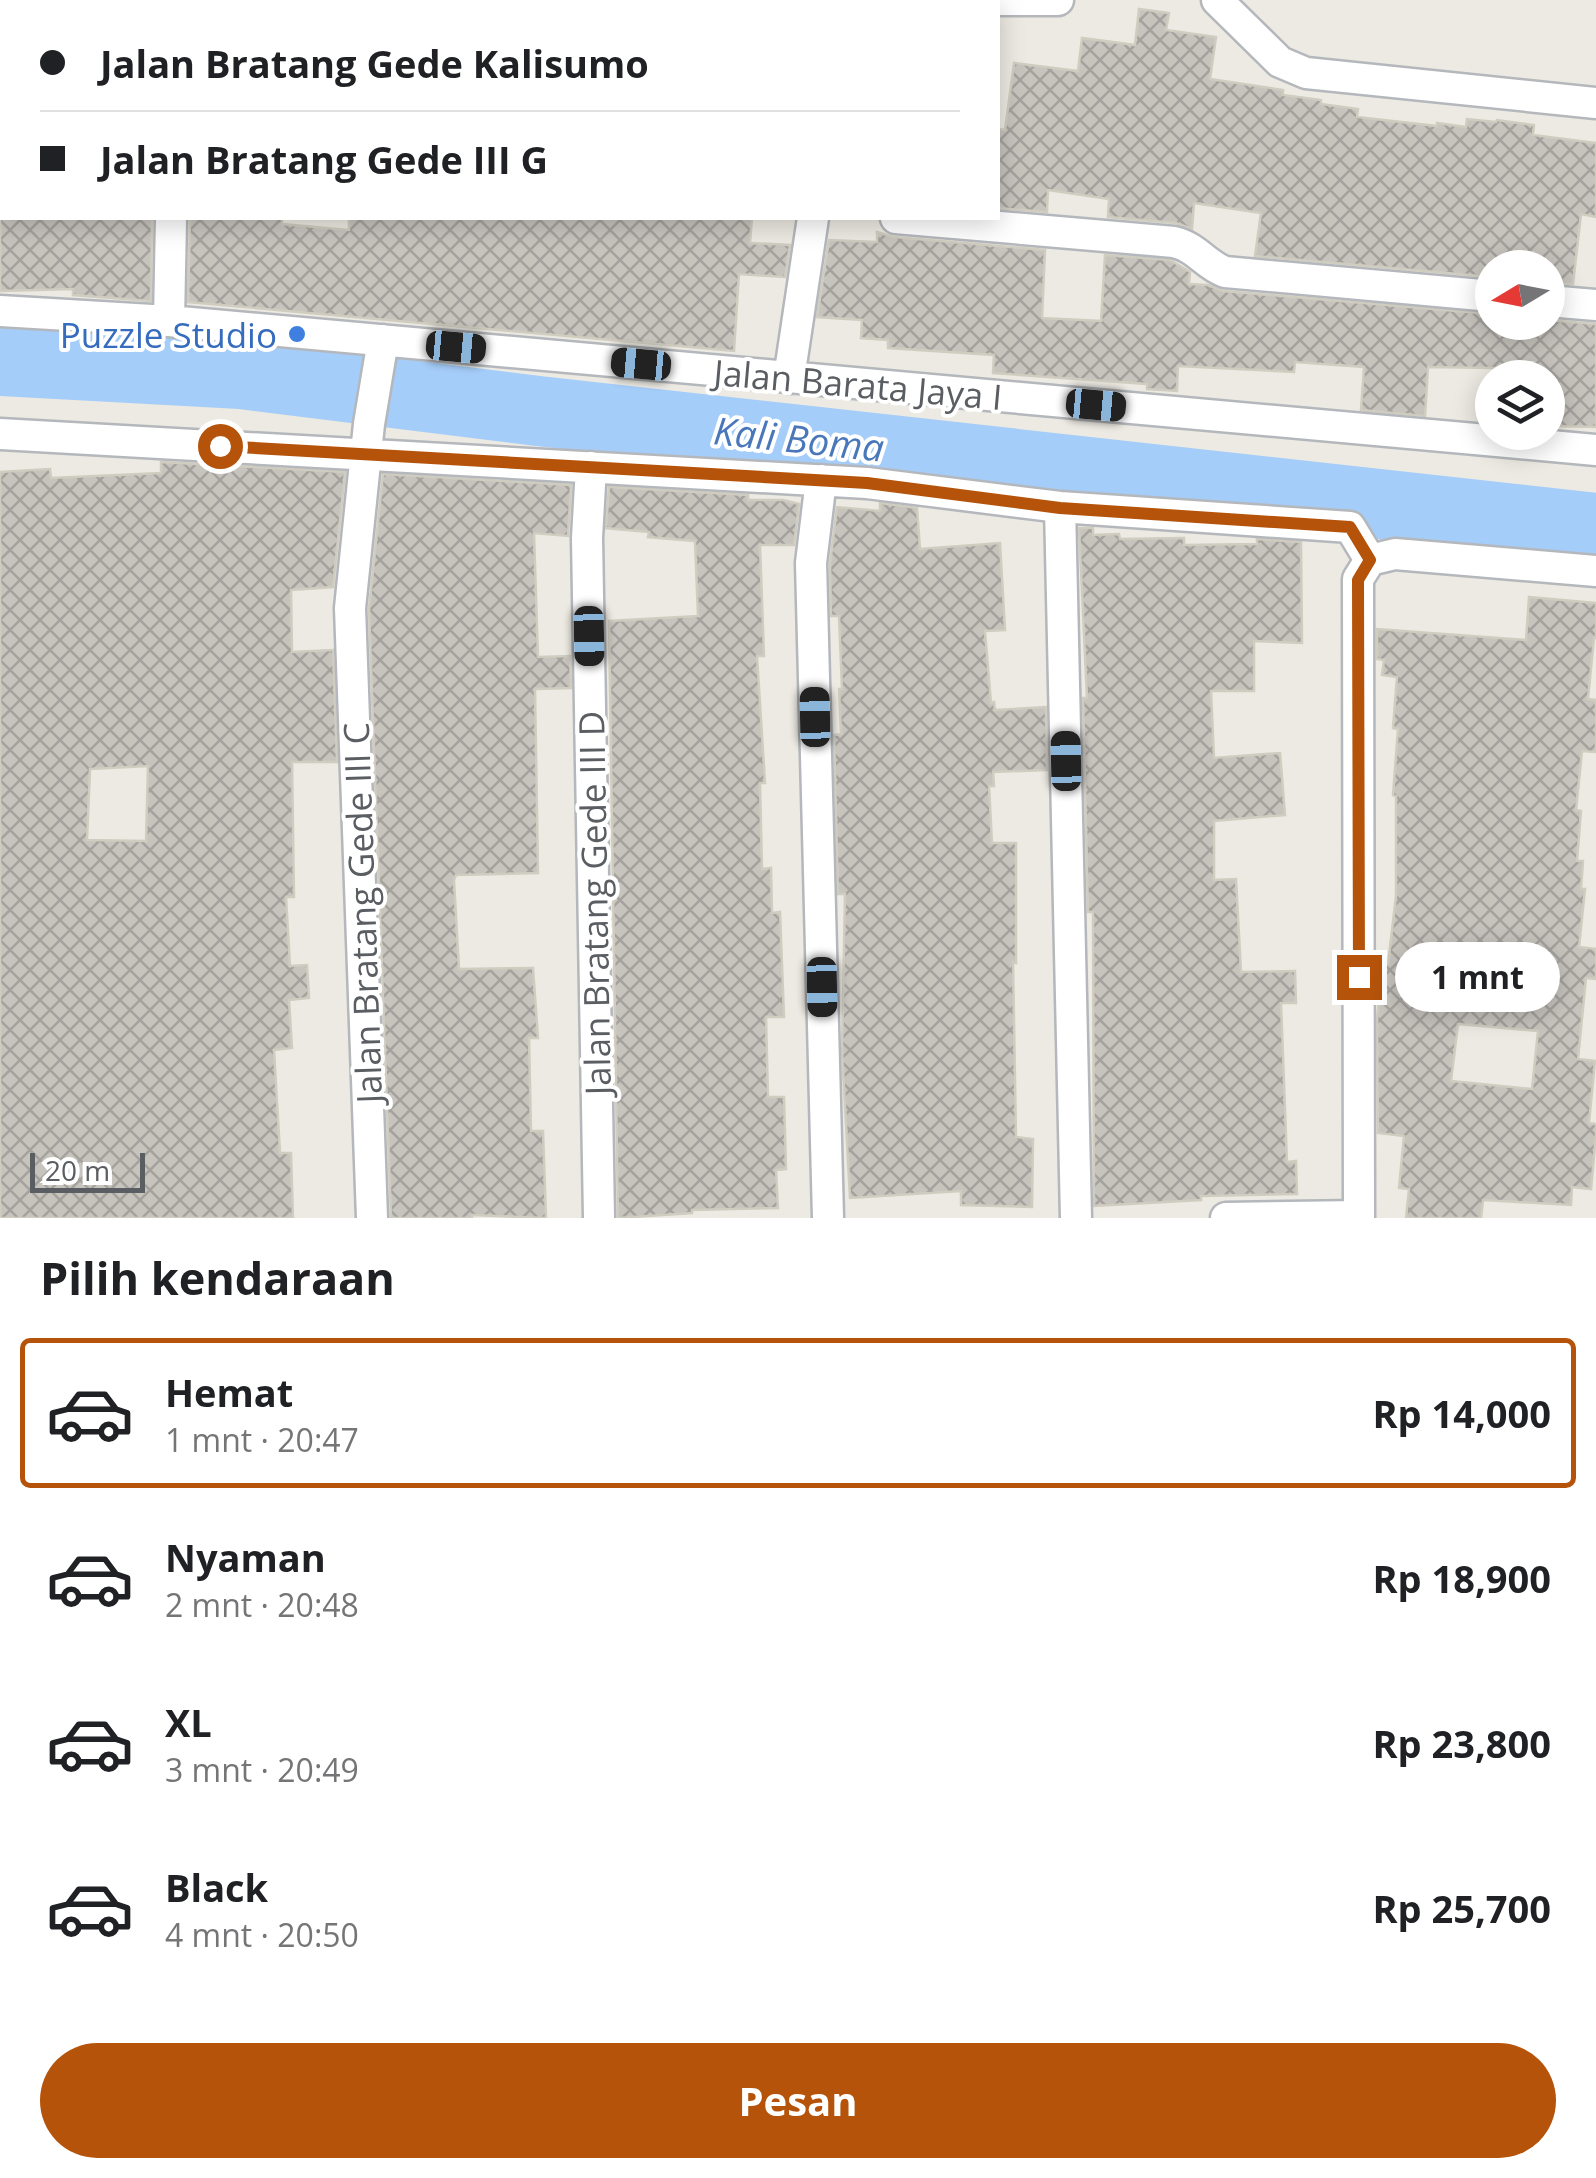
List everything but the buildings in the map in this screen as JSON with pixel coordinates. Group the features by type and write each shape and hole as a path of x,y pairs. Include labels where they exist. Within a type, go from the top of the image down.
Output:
{"street":[{"path":"937,0 1058,0"},
{"path":"1218,0 1280,62 1306,72 1596,102"},
{"path":"169,321 171,220"},
{"path":"789,378 813,220"},
{"path":"919,220 1174,242 1190,246 1212,268 1225,272 1475,294"},
{"path":"1565,302 1596,305"},
{"name":"Jalan Barata Jaya I","path":"0,311 169,321 1596,450"},
{"name":"Jalan Bratang Gede III C","path":"372,1218 350,608 369,424 383,340"},
{"path":"0,434 821,480 1060,508 1350,527 1370,560"},
{"name":"Jalan Bratang Gede III D","path":"592,467 587,538 600,1218"},
{"path":"821,480 812,563 828,1218"},
{"path":"1060,508 1076,1218"},
{"path":"1226,1218 1359,1217 1358,580 1370,560 1395,554 1596,571"}],"waterway":[{"name":"Kali Boma","path":"0,361 241,374 538,411 1596,528"}],"place":[{"name":"Puzzle Studio","path":"297,334"}],"route":[{"path":"220,446 867,483 1060,508 1350,527 1370,560 1358,580 1359,977"}]}
